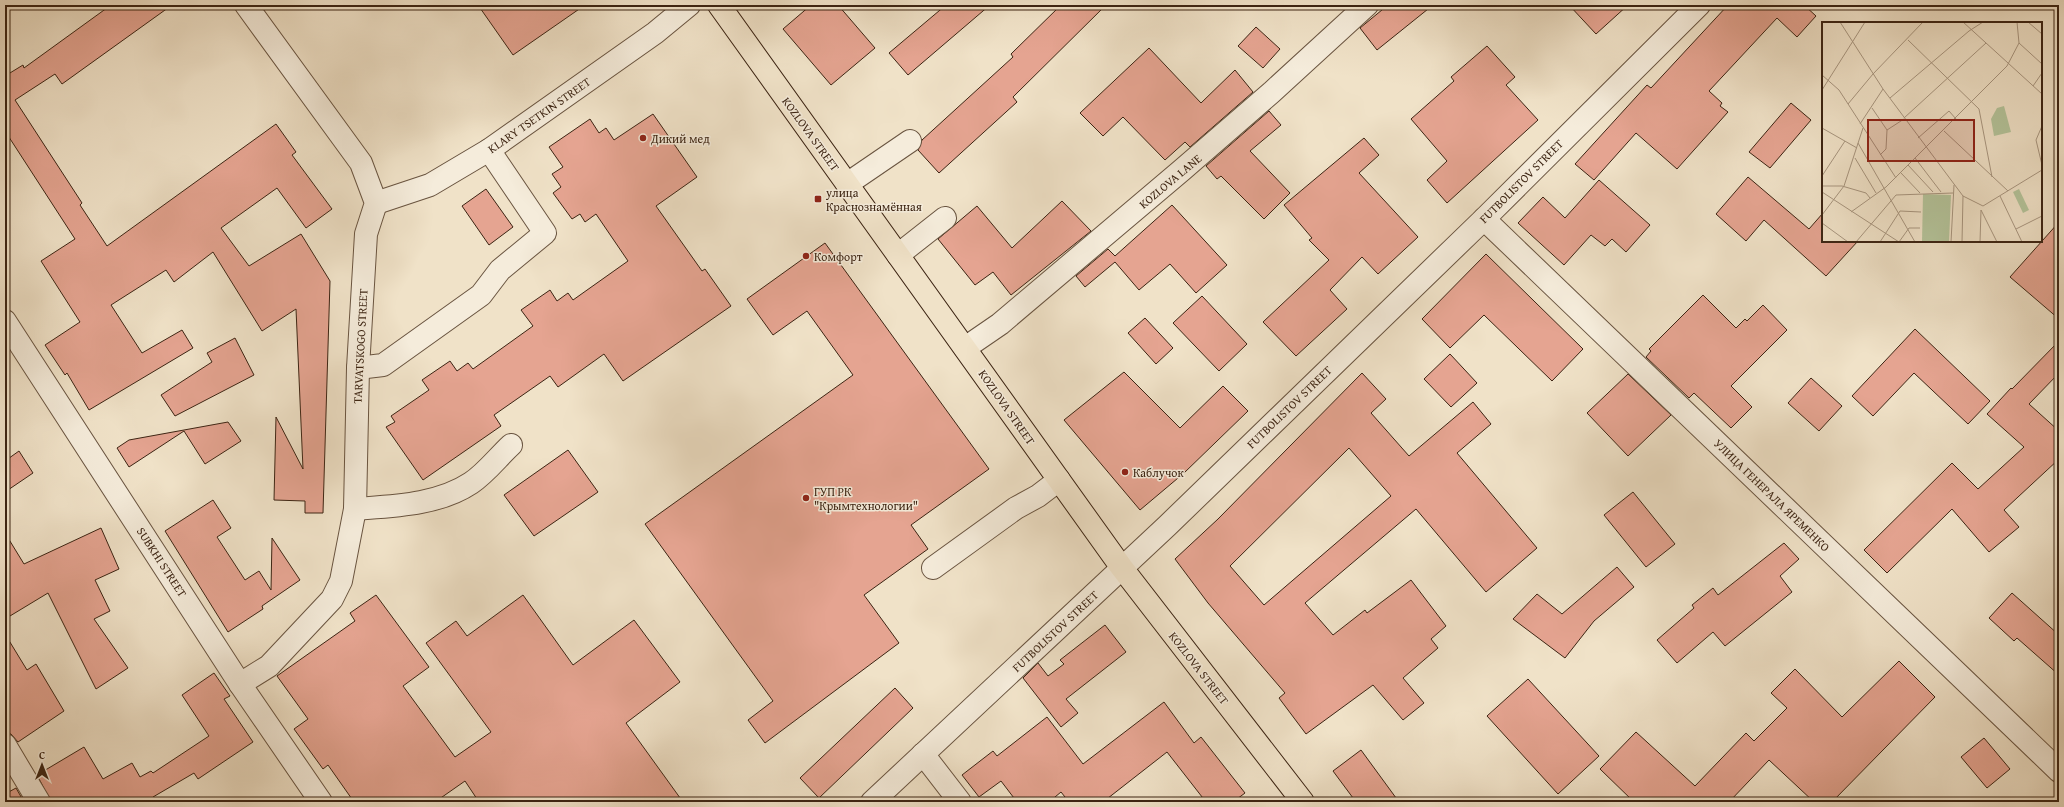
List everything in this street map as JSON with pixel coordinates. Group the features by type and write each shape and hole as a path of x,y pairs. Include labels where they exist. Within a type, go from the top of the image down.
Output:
{"main road":[{"name":"KOZLOVA STREET","path":"719,5 1122,568 1303,802"}],"street":[{"path":"246,5 361,163 376,203"},
{"name":"KLARY TSETKIN STREET","path":"376,203 430,185 489,150 655,33 689,5"},
{"name":"KOZLOVA LANE","path":"965,348 1000,324 1182,170 1272,92 1367,5"},
{"name":"FUTBOLISTOV STREET","path":"872,802 1122,568 1484,219 1699,5"},
{"path":"847,184 910,141"},
{"path":"358,368 383,365 481,295 500,270 545,234 489,150"},
{"name":"TARVATSKOGO STREET","path":"240,684 269,666 332,599 341,581 354,509 358,368 366,234 376,203"},
{"path":"898,255 945,218"},
{"name":"УЛИЦА ГЕНЕРАЛА ЯРЕМЕНКО","path":"1484,219 2059,771"},
{"name":"SUBKHI STREET","path":"5,321 240,684 321,802"},
{"path":"354,509 400,505 441,497 471,483 511,445"},
{"path":"933,568 1016,508 1038,496 1058,480"},
{"path":"5,745 39,802"},
{"path":"923,754 960,802"}],"building":[{"path":"111,5 172,5 62,84 55,74 15,100 82,203 80,205 107,246 276,124 296,152 292,155 332,209 306,228 277,188 221,228 249,266 301,234 330,281 323,513 305,513 305,501 274,500 276,417 303,469 296,309 262,331 213,252 174,282 166,270 111,305 142,353 182,330 193,348 89,410 67,373 65,375 45,345 80,322 41,261 75,239 5,131 5,76 23,65 24,68"},
{"path":"478,5 585,5 513,55"},
{"path":"811,5 838,5 875,48 831,85 783,29"},
{"path":"946,5 990,5 908,75 889,53"},
{"path":"1061,5 1106,5 1013,97 1017,102 939,173 918,150 922,140 1013,57 1011,54"},
{"path":"1388,5 1433,5 1377,50 1360,28"},
{"path":"1569,5 1628,5 1596,34"},
{"path":"1728,5 1804,5 1816,16 1797,37 1777,18 1709,91 1722,103 1720,106 1728,112 1677,169 1636,133 1594,180 1575,164 1647,85 1651,88"},
{"path":"1256,27 1280,49 1263,68 1238,46"},
{"path":"1487,46 1515,77 1506,85 1538,120 1447,203 1427,180 1447,161 1411,119 1454,81 1451,77"},
{"path":"1149,48 1201,103 1235,70 1253,92 1190,147 1185,142 1165,160 1123,117 1103,136 1080,113"},
{"path":"1791,103 1811,120 1770,168 1749,152"},
{"path":"1269,111 1281,125 1250,151 1290,193 1264,219 1221,176 1217,179 1206,166"},
{"path":"653,114 697,177 656,206 702,271 705,269 731,306 623,381 604,354 558,387 550,376 494,415 501,426 423,480 386,427 395,422 391,416 429,390 422,380 450,361 457,371 468,363 473,369 533,326 521,310 550,290 557,301 568,293 573,300 628,261 596,214 585,222 580,214 572,219 553,193 561,187 552,174 563,167 549,147 590,119 599,133 606,128 614,140"},
{"path":"1364,138 1379,155 1359,173 1418,237 1378,274 1362,257 1330,290 1347,309 1296,356 1263,322 1329,260 1309,240 1312,238 1284,205"},
{"path":"1748,177 1809,229 1822,214 1822,242 1857,242 1826,276 1764,220 1746,241 1716,214"},
{"path":"1599,180 1650,225 1626,252 1612,239 1605,246 1591,235 1564,265 1518,223 1543,197 1565,218"},
{"path":"486,189 513,227 489,245 462,206"},
{"path":"1062,201 1091,231 1011,295 993,272 975,285 938,239 977,206 1012,248"},
{"path":"1172,205 1227,265 1196,293 1170,264 1139,290 1115,262 1085,287 1076,276 1108,249 1115,256"},
{"path":"2059,222 2059,319 2010,277"},
{"path":"825,243 989,469 911,525 928,549 864,595 899,643 765,743 748,720 773,701 645,524 853,375 807,311 773,335 747,299"},
{"path":"1486,254 1583,349 1552,381 1484,315 1450,348 1422,319"},
{"path":"1703,295 1736,328 1745,319 1747,321 1763,305 1787,330 1731,386 1752,407 1731,428 1694,393 1689,398 1646,357 1651,351 1649,349"},
{"path":"1202,296 1247,344 1219,371 1173,323"},
{"path":"1145,318 1173,348 1156,364 1128,333"},
{"path":"1915,329 1990,401 1968,424 1914,373 1873,416 1852,396"},
{"path":"235,338 254,375 175,416 161,395 212,362 207,353"},
{"path":"2059,341 2059,373 2029,404 2059,431 2059,459 2004,510 2019,527 1989,552 1952,509 1887,573 1864,550 1952,463 1978,489 2024,447 1987,414"},
{"path":"1450,354 1477,383 1451,407 1424,379"},
{"path":"1124,372 1180,428 1223,386 1248,411 1184,473 1140,510 1064,420"},
{"path":"1362,373 1386,399 1371,413 1409,456 1473,402 1491,424 1457,453 1537,548 1486,592 1416,509 1305,603 1333,635 1365,610 1367,613 1411,580 1446,626 1431,639 1438,648 1403,678 1424,703 1403,720 1373,685 1306,734 1279,698 1285,693 1208,603 1175,559 1218,519","holes":["1349,448 1391,496 1264,605 1230,566"]},
{"path":"1628,374 1671,415 1628,456 1587,413"},
{"path":"1811,378 1842,406 1819,431 1788,403"},
{"path":"228,422 241,441 205,464 184,431 129,467 117,448 129,440"},
{"path":"568,450 598,492 534,536 504,495"},
{"path":"19,451 33,473 5,492 5,461"},
{"path":"1633,492 1675,544 1646,567 1604,515"},
{"path":"213,500 231,528 217,537 245,580 259,571 271,590 272,538 300,580 262,606 263,609 228,632 165,531"},
{"path":"101,528 119,569 95,580 110,611 94,619 128,668 96,689 48,593 5,619 5,533 24,564"},
{"path":"1784,543 1799,559 1780,576 1792,592 1725,646 1713,632 1677,663 1657,640 1694,608 1692,605 1713,588 1718,595"},
{"path":"1617,567 1634,587 1594,621 1565,658 1513,619 1537,594 1562,614"},
{"path":"2012,593 2059,635 2059,675 2017,638 2014,641 1989,618"},
{"path":"376,595 429,667 403,686 455,757 491,732 426,643 456,621 467,636 523,595 573,665 634,620 680,682 626,723 683,802 479,802 465,781 435,802 354,802 328,765 323,769 294,729 308,719 277,676 355,621 350,613"},
{"path":"1105,625 1126,652 1066,699 1078,713 1061,727 1023,678 1038,663 1048,676 1064,664 1060,660"},
{"path":"5,634 27,670 36,664 64,711 18,742 11,734 5,733"},
{"path":"1899,661 1935,697 1832,802 1814,802 1769,760 1729,802 1634,802 1600,769 1636,732 1695,786 1746,733 1754,741 1787,708 1771,693 1795,669 1842,717"},
{"path":"214,673 230,696 224,699 253,742 198,779 194,773 153,797 155,802 51,802 37,775 84,747 103,779 132,763 140,777 151,771 153,773 209,736 182,695"},
{"path":"1528,679 1599,756 1558,794 1487,716"},
{"path":"895,688 913,708 819,798 800,778"},
{"path":"1164,702 1194,743 1201,737 1245,793 1233,802 1206,802 1167,752 1103,802 1069,802 1061,792 1049,802 1017,802 1001,781 979,797 962,775 993,751 997,756 1047,717 1083,764"},
{"path":"1984,738 2010,769 1987,788 1961,757"},
{"path":"1361,750 1399,802 1356,802 1333,771"},
{"path":"16,788 24,802 5,802 5,794"}],"place":[{"name":"Дикий мед","path":"643,138"},
{"name":"улица Краснознамённая","path":"818,199"},
{"name":"Комфорт","path":"806,256"},
{"name":"Каблучок","path":"1125,472"},
{"name":"ГУП РК \"Крымтехнологии\"","path":"806,498"}]}
